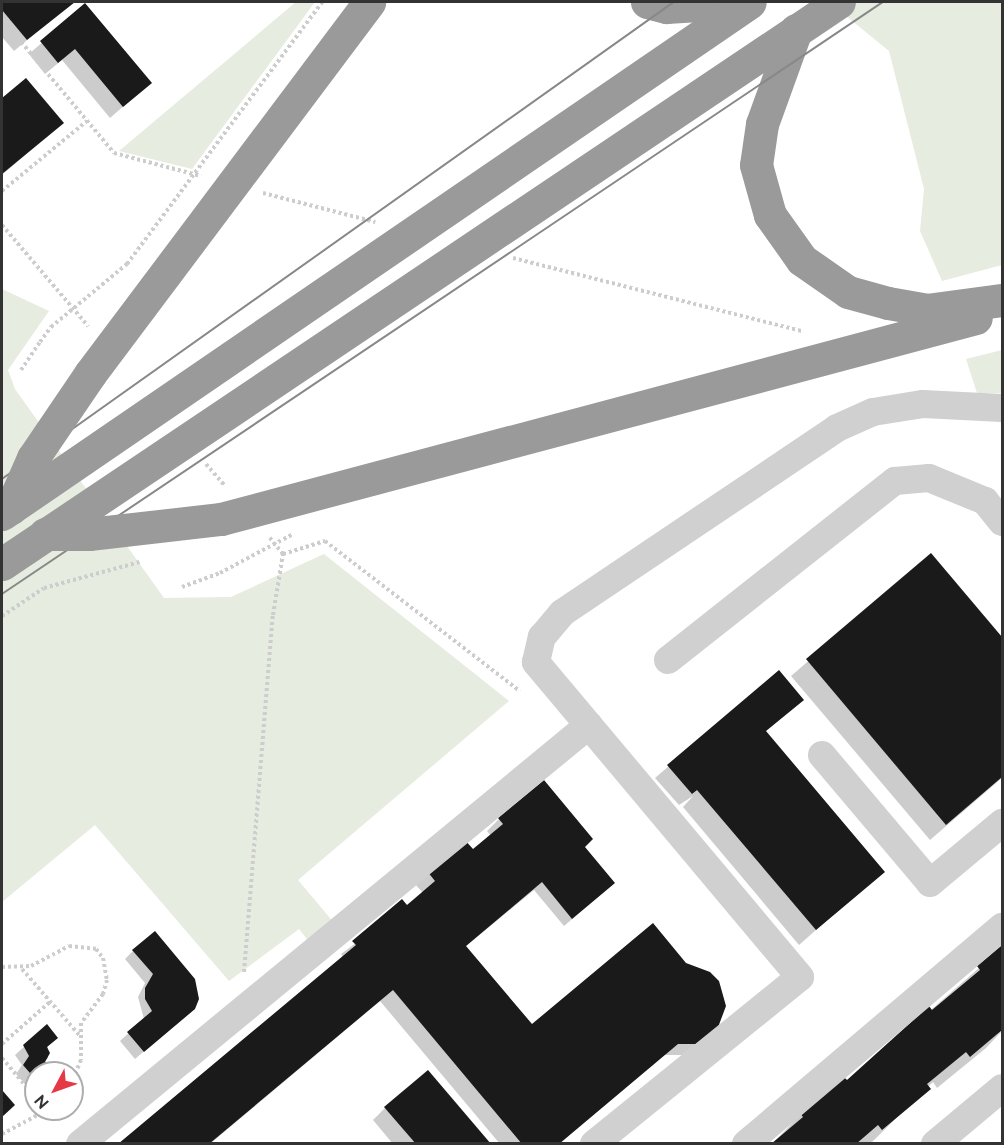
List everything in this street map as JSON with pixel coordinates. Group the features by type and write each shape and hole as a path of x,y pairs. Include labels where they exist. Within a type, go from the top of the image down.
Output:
{"highway":[{"path":"6,511 33,458 90,374 369,2"},
{"path":"647,2 666,7 749,2"},
{"path":"6,511 749,2"},
{"path":"2,564 839,2"},
{"path":"796,30 760,134 756,165 770,216 802,260 848,292 926,310 994,309"},
{"path":"45,534 89,534 221,519 994,309"}],"street":[{"path":"594,1143 800,978 536,662 542,637 562,613 837,428 873,412 923,404 1002,408"},
{"path":"668,660 895,481 928,478 985,501 1002,522"},
{"path":"80,1143 589,725"},
{"path":"822,755 930,883 1002,823"},
{"path":"746,1143 1002,927"},
{"path":"935,1143 1002,1088"}],"path":[{"path":"21,370 51,327 127,264 322,2"},
{"path":"2,190 87,121"},
{"path":"240,1012 273,615 283,554 325,541 512,686 520,691 560,690"},
{"path":"182,587 220,573"},
{"path":"2,967 22,969 62,947 96,949 107,967 107,980 103,994 81,1023 81,1061"},
{"path":"22,969 81,1038"},
{"path":"2,1044 51,1002"},
{"path":"2,1058 24,1084"},
{"path":"2,1134 26,1121"}],"shaded area":[{"path":"296,2 315,2 192,169 119,151"},
{"path":"829,2 1002,2 1002,265 942,281 920,231 924,189 889,51"},
{"path":"2,289 49,311 8,370 15,389 164,598 231,597 324,554 509,701 298,880 335,924 310,943 299,929 229,981 95,825 2,902"},
{"path":"1002,350 1002,393 977,393 966,359"}],"building":[{"path":"2,2 75,2 27,40 2,10"},
{"path":"85,3 152,83 123,107 75,49 58,63 40,41"},
{"path":"26,78 64,123 2,174 2,98"},
{"path":"931,553 1002,637 1002,777 946,825 806,659"},
{"path":"779,670 804,700 766,731 885,872 816,930 697,790 692,794 667,765"},
{"path":"544,780 593,839 585,847 615,883 572,919 542,882 466,946 532,1024 653,923 686,963 710,972 719,981 726,1006 717,1030 696,1044 678,1044 559,1144 522,1144 393,990 209,1144 118,1144 356,945 352,941 402,899 407,905 435,881 427,871 464,839 473,849 503,824 498,818"},
{"path":"155,931 195,979 199,999 195,1009 144,1052 127,1032 152,1011 145,999 145,988 153,974 132,950"},
{"path":"1002,945 1002,1030 970,1057 966,1052 927,1084 931,1089 882,1130 878,1125 856,1144 771,1144 803,1117 800,1113 844,1077 847,1080 929,1006 932,1010 980,970 977,966"},
{"path":"47,1024 58,1038 47,1047 50,1053 46,1061 26,1061 29,1056 23,1045"},
{"path":"428,1070 491,1144 416,1144 384,1107"},
{"path":"2,1090 15,1105 2,1117"}],"tram line":[{"path":"2,479 674,2"},
{"path":"2,594 883,2"}]}
